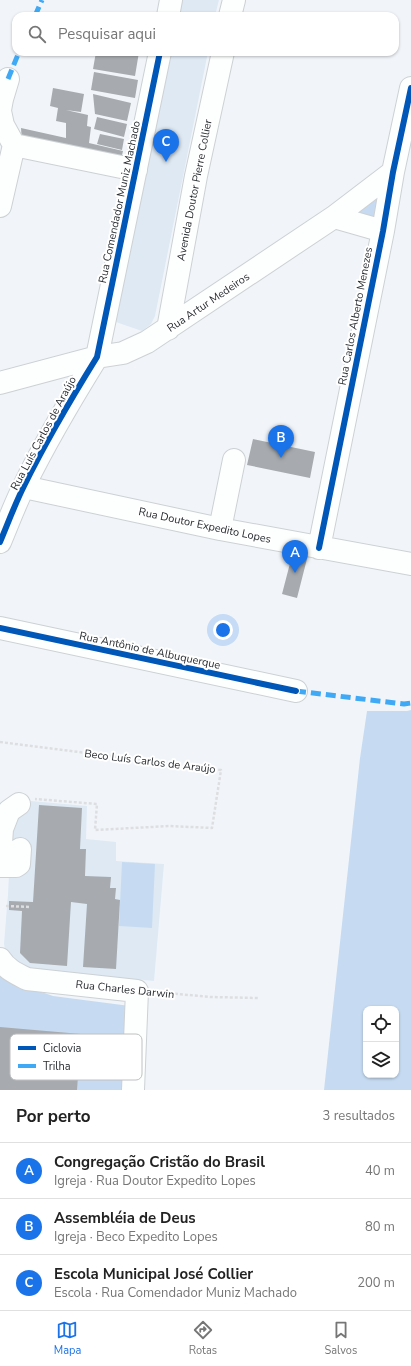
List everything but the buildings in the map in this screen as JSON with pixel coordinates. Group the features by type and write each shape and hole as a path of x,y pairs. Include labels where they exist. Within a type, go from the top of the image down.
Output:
{"street":[{"path":"169,12 171,0"},
{"path":"231,12 234,0"},
{"name":"Rua Comendador Muniz Machado","path":"97,357 159,56"},
{"name":"Avenida Doutor Pierre Collier","path":"168,329 196,176 222,56"},
{"path":"0,206 14,145 1,117 2,99 8,79"},
{"name":"Rua Carlos Alberto Menezes","path":"319,548 411,88"},
{"path":"14,145 136,170"},
{"name":"Rua Artur Medeiros","path":"0,383 97,357 123,353 147,342 334,217 393,172"},
{"path":"334,217 383,231"},
{"name":"Rua Luís Carlos de Araújo","path":"0,542 24,487 74,394 97,357"},
{"path":"220,529 234,460"},
{"name":"Rua Doutor Expedito Lopes","path":"24,487 220,529 411,564"},
{"name":"Rua Antônio de Albuquerque","path":"0,628 296,691"},
{"path":"0,858 2,829 9,811 19,804"},
{"path":"0,866 17,865 19,863 20,849"},
{"name":"Rua Charles Darwin","path":"0,959 2,963 14,973 28,979 137,992"},
{"path":"135,1034 137,992"},
{"path":"133,1080 133,1090"}],"path":[{"path":"6,906 31,907"}],"shaded area":[{"path":"180,0 219,0 216,12 178,12"},
{"path":"168,56 207,56 155,316 151,324 142,331 113,321"},
{"path":"381,192 377,218 357,212"},
{"path":"411,710 411,1090 324,1090 360,758 367,711"},
{"path":"31,801 87,806 86,839 116,842 116,861 164,864 154,981 16,967 6,956 4,944 12,813"},
{"path":"122,862 155,864 152,928 119,926"},
{"path":"0,969 30,988 53,996 130,1006 129,1034 10,1034 10,1080 127,1080 127,1090 0,1090"}],"marked path":[{"path":"37,12 42,0"},
{"path":"8,79 17,56"},
{"path":"296,691 404,704 411,703"}],"cycle path":[{"path":"0,542 21,493 41,453 68,404 97,357 159,56"},
{"path":"319,548 411,88"},
{"path":"0,628 296,691"}],"place":[{"name":"Escola Municipal José Collier","path":"166,162"},
{"name":"Assembléia de Deus","path":"281,458"},
{"name":"Congregação Cristão do Brasil","path":"295,573"}]}
